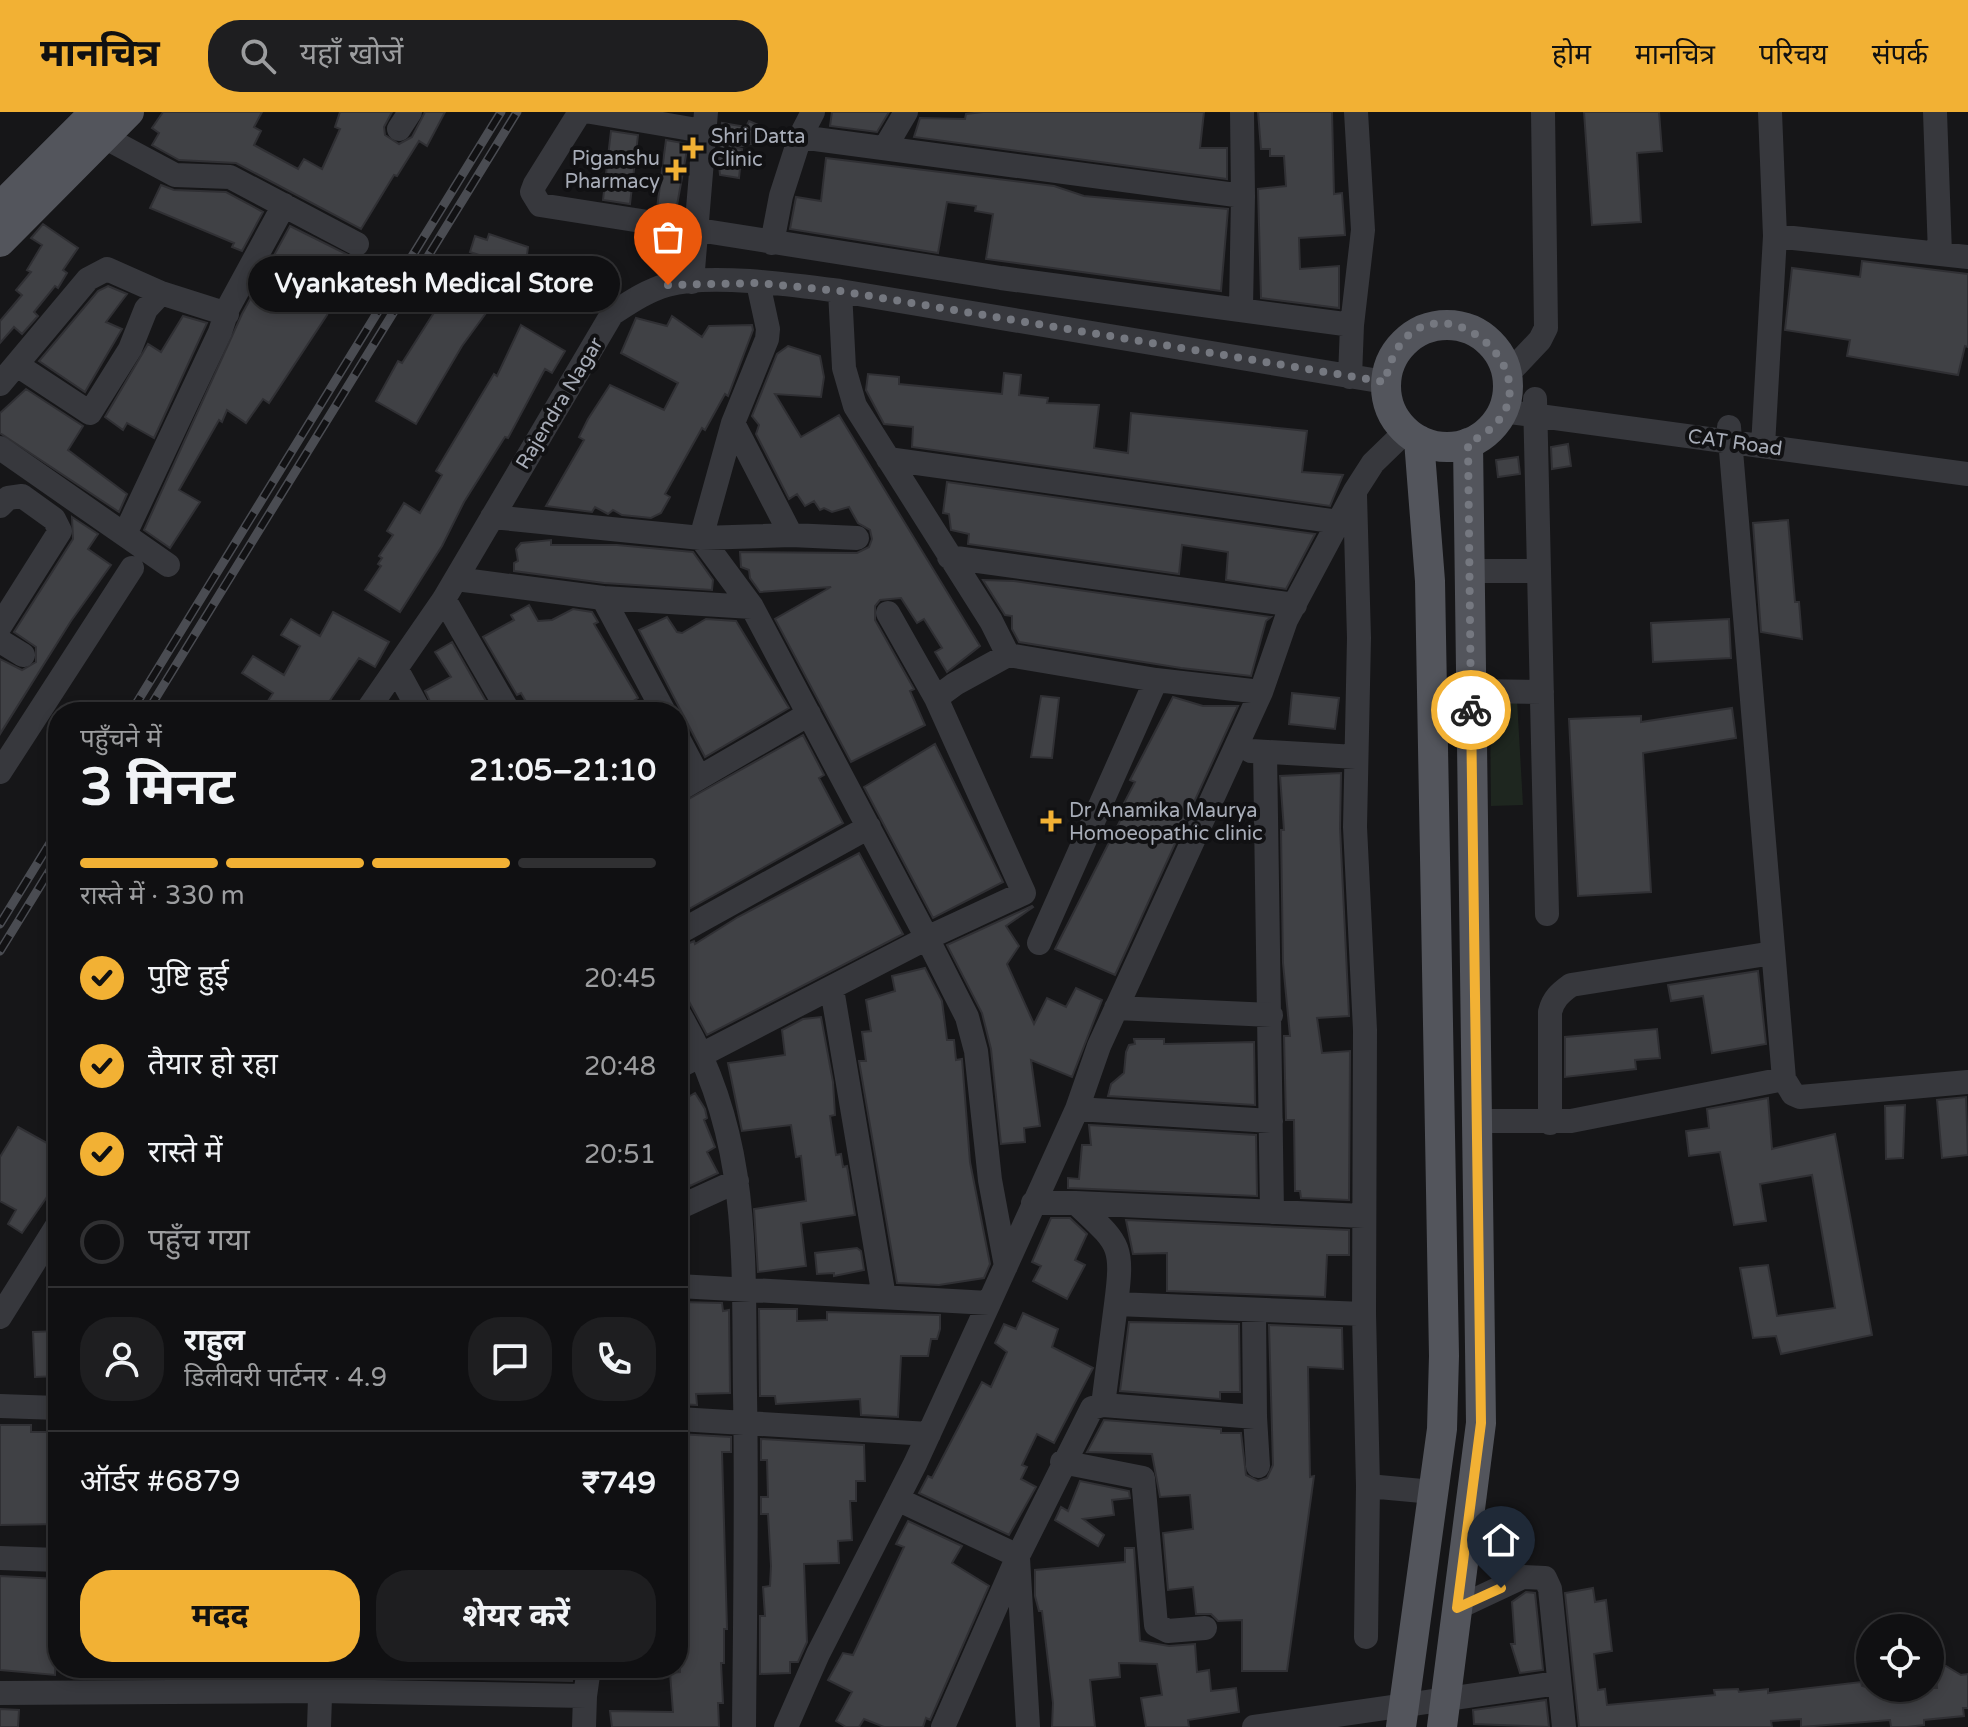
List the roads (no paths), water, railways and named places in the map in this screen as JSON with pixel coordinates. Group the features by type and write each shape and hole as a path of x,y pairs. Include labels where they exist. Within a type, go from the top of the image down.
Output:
{"main road":[{"path":"0,207 99,124 129,112"},
{"path":"0,242 99,124"},
{"path":"1438,325 1474,331 1490,342 1501,357 1517,399 1487,432 1468,443 1443,446 1413,436 1391,409 1385,382 1392,358 1407,338 1438,325"},
{"path":"1402,1716 1442,1429 1444,1356 1430,581 1413,436"},
{"path":"1444,1714 1481,1423 1468,443"}],"street":[{"path":"580,112 535,184 535,200 540,205 1001,278 1352,325"},
{"path":"591,112 705,122 692,282"},
{"path":"772,243 800,137 813,112"},
{"path":"886,146 906,112"},
{"path":"1241,308 1242,112"},
{"path":"1350,377 1352,325 1363,230 1356,112"},
{"path":"1543,112 1546,328 1517,399 1539,571 1547,914"},
{"path":"1764,438 1775,236 1770,112"},
{"path":"1935,112 1940,254"},
{"path":"99,124 175,175 221,174 357,244"},
{"path":"800,137 886,146 1243,196"},
{"path":"125,534 227,314 284,205"},
{"path":"1775,236 1968,257"},
{"path":"0,384 95,272 107,269 161,293 227,314"},
{"name":"Rajendra Nagar","path":"373,702 450,589 612,314 639,296 668,285 692,282 758,283 840,291 1385,382"},
{"path":"701,538 733,423 767,339 768,329 758,283"},
{"path":"840,291 844,368 855,406 1008,655"},
{"path":"17,365 90,413 130,349 146,309 161,293"},
{"name":"CAT Road","path":"1517,399 1730,434 1968,460"},
{"path":"733,423 791,535"},
{"path":"1730,434 1784,1079 1793,1094 1800,1097 1968,1082"},
{"path":"786,1727 818,1654 929,1434 1006,1266 1077,1109 1116,1008 1261,692 1295,605 1373,463 1413,436"},
{"name":"CAT Road","path":"1764,438 1968,474"},
{"path":"0,448 168,565"},
{"path":"888,459 1339,522"},
{"path":"1355,491 1359,638 1355,827 1365,1030 1366,1637"},
{"path":"0,506 8,498 22,496 54,519 60,531 0,626"},
{"path":"492,517 701,538 791,535 857,538"},
{"path":"701,538 752,607 967,1017 976,1051 990,1180 1006,1266"},
{"path":"949,557 1295,605"},
{"path":"2,765 132,568"},
{"path":"1470,571 1539,571"},
{"path":"504,702 450,589 752,607"},
{"path":"603,598 659,702"},
{"path":"888,613 936,698 1024,893 1039,943 1156,680"},
{"path":"0,641 23,655"},
{"path":"936,698 1008,655 1156,680 1261,692"},
{"path":"397,670 415,702"},
{"path":"1471,691 1542,692"},
{"path":"688,784 809,714"},
{"path":"1233,750 1356,757"},
{"path":"1265,752 1272,1212"},
{"path":"688,927 869,827"},
{"path":"688,1062 927,938 1024,893"},
{"path":"1550,1123 1550,1012 1553,1001 1561,992 1571,985 1773,953"},
{"path":"832,989 884,1297"},
{"path":"1116,1008 1271,1015"},
{"path":"688,1028 704,1054 725,1117 743,1216 746,1420 744,1727"},
{"path":"1477,1121 1550,1123 1784,1079"},
{"path":"1077,1109 1271,1121"},
{"path":"688,1203 737,1181"},
{"path":"1033,1203 1364,1216"},
{"path":"1076,1203 1118,1247 1120,1260 1103,1405"},
{"path":"0,1317 48,1241"},
{"path":"33,1267 48,1265"},
{"path":"688,1286 989,1303"},
{"path":"1116,1304 1254,1312 1364,1314"},
{"path":"1254,1312 1258,1466"},
{"path":"943,1727 1018,1556 1062,1462 1092,1408 1103,1405 1255,1417"},
{"path":"0,1406 48,1408"},
{"path":"688,1419 746,1420 929,1434"},
{"path":"1062,1462 1144,1480 1156,1625 1168,1631 1205,1628"},
{"path":"1368,1486 1433,1492"},
{"path":"897,1499 1018,1556"},
{"path":"1018,1556 1028,1727"},
{"path":"0,1558 48,1560"},
{"path":"1457,1608 1523,1577 1545,1578 1550,1589 1564,1727"},
{"path":"584,1727 588,1678"},
{"path":"0,1693 320,1680 585,1696"},
{"path":"319,1727 320,1680"},
{"path":"1254,1727 1444,1714 1558,1683"}],"railway":[{"path":"137,702 501,112"},
{"path":"153,702 517,112"},
{"path":"0,924 48,846"},
{"path":"0,951 48,873"}],"place":[{"name":"Shri Datta Clinic","path":"693,148"},
{"name":"Piganshu Pharmacy","path":"676,170"},
{"name":"Vyankatesh Medical Store","path":"668,285"},
{"name":"Dr Anamika Maurya Homoeopathic clinic","path":"1051,821"}]}
